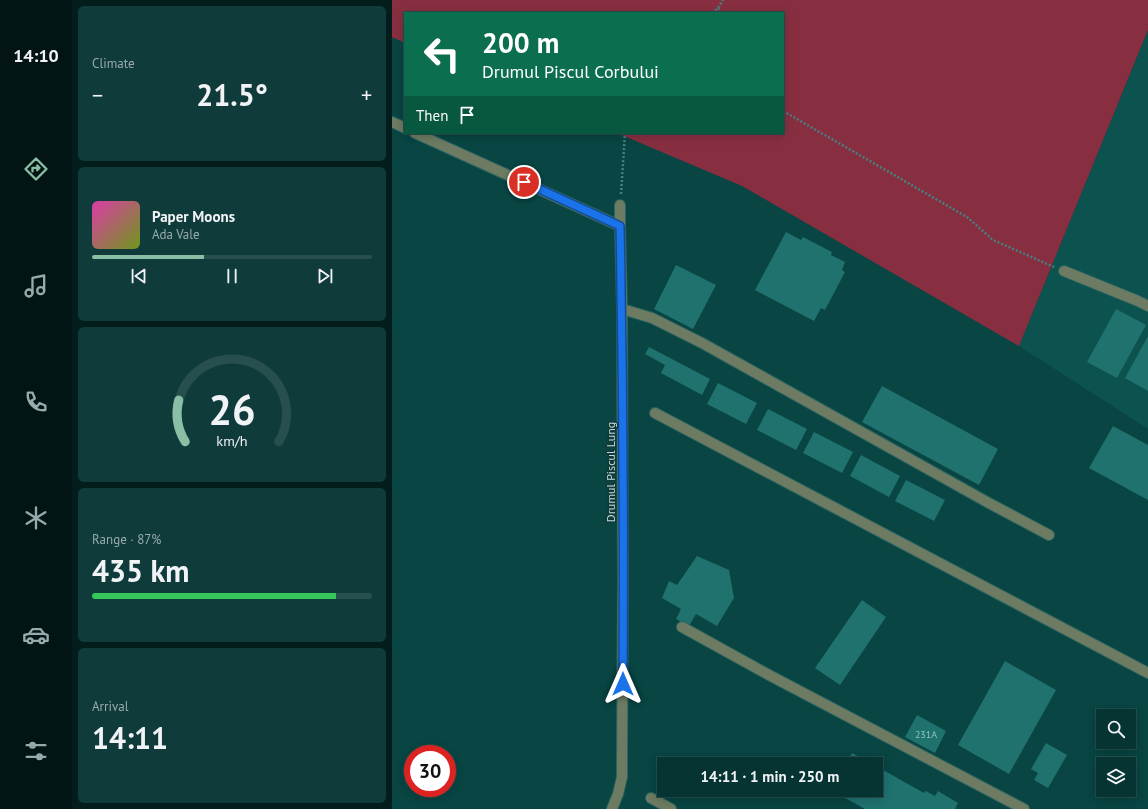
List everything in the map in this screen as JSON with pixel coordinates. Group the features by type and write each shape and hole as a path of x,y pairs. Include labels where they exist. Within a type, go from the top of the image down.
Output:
{"street":[{"path":"392,122 404,128"},
{"path":"418,134 620,226"},
{"name":"Drumul Piscul Lung","path":"612,809 618,794 622,764 623,581 620,205"},
{"path":"1064,271 1148,306"},
{"path":"622,309 652,318 702,343 1049,535"},
{"path":"655,413 1148,673"},
{"path":"682,627 1024,809"},
{"path":"650,798 671,809"}],"path":[{"path":"713,12 723,0"},
{"path":"718,8 721,12"},
{"path":"784,112 967,217 993,240 1064,271"},
{"path":"620,205 625,134"}],"shaded area":[{"path":"392,0 1148,0 1148,30 1019,346 742,186 619,134 784,134 784,12 404,12 404,43 392,37"},
{"path":"1148,31 1148,429 1019,346"}],"building":[{"path":"786,232 801,240 803,237 832,252 831,255 845,262 842,270 845,272 825,310 821,308 814,321 755,290"},
{"path":"676,265 716,285 693,329 654,309"},
{"path":"1116,309 1146,325 1117,378 1087,362"},
{"path":"1148,336 1148,391 1125,378"},
{"path":"649,347 710,379 702,395 661,373 665,365 645,354"},
{"path":"718,383 757,403 746,424 707,404"},
{"path":"882,386 998,449 979,485 862,422"},
{"path":"768,409 807,429 796,450 757,430"},
{"path":"1113,426 1148,445 1148,500 1089,468"},
{"path":"814,432 853,452 842,473 803,453"},
{"path":"861,455 900,476 889,497 850,476"},
{"path":"906,480 945,500 934,521 895,501"},
{"path":"697,556 729,570 734,598 717,626 696,614 689,626 676,619 681,609 662,598 669,581 677,585"},
{"path":"862,600 886,617 840,685 815,668"},
{"path":"1005,661 1056,690 1009,774 958,745"},
{"path":"917,715 946,731 935,753 905,737"},
{"path":"1046,743 1067,755 1048,788 1034,780 1038,773 1031,769"},
{"path":"852,753 859,757 849,757"},
{"path":"883,770 924,793 926,791 935,796 938,791 958,803 955,809 865,809 844,797 883,797"}],"route":[{"path":"524,182 620,226 622,309 623,684"}]}
